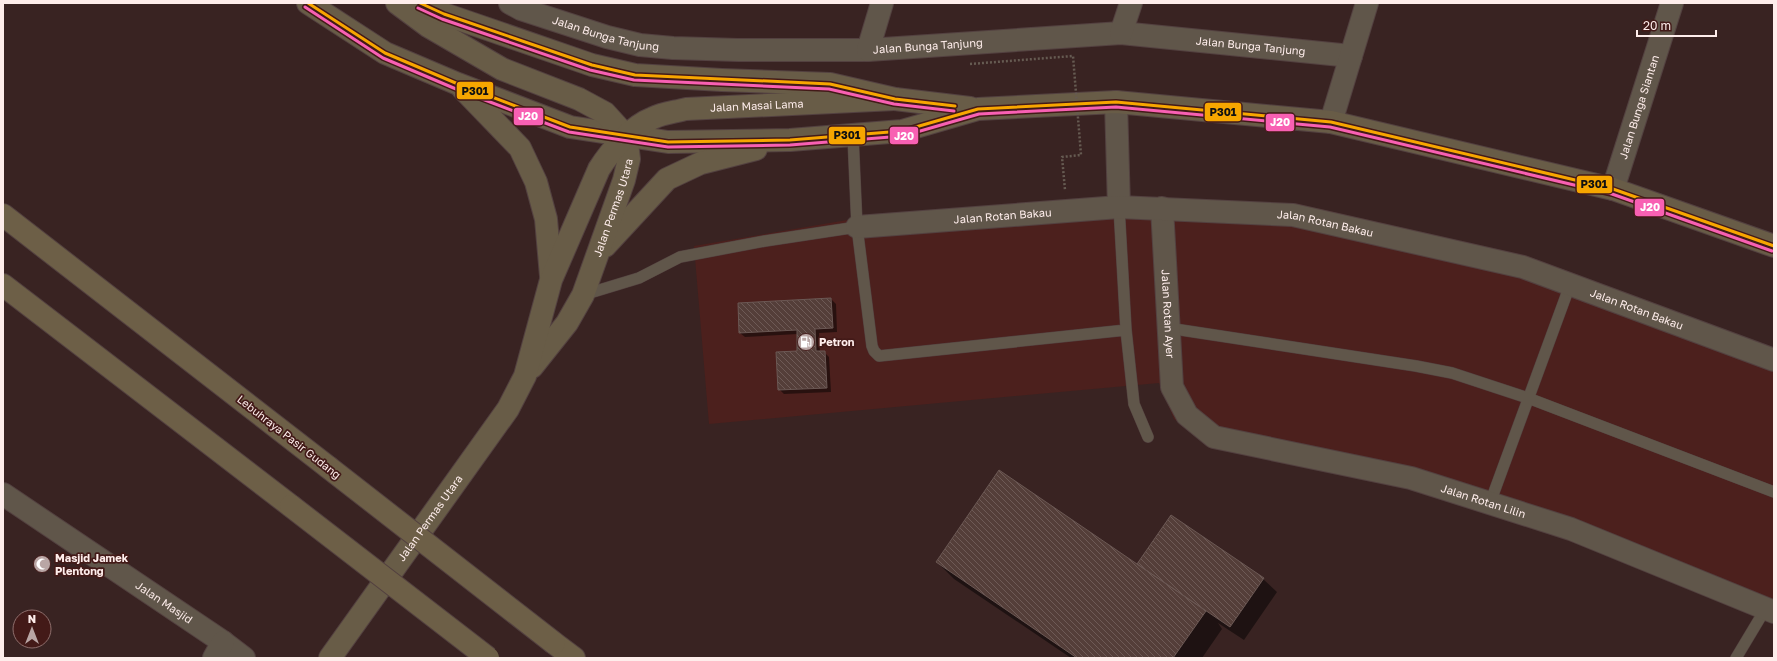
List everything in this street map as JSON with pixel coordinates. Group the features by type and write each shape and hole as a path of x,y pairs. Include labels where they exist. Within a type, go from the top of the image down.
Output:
{"highway":[{"name":"Lebuhraya Pasir Gudang","path":"3,215 574,658"},
{"path":"3,285 488,658"}],"main road":[{"path":"308,3 385,53 458,84 570,127 626,136 668,142 790,140 852,136 902,131 978,109"},
{"path":"396,3 428,26 502,69 586,102 605,113 626,136"},
{"path":"420,3 444,14 592,65 635,75 830,84 895,99 978,109 1116,102 1331,122 1613,189 1774,246"},
{"path":"458,84 520,148 536,182 546,219 551,280"},
{"name":"Jalan Masai Lama","path":"626,136 652,118 686,109 895,99"},
{"name":"Jalan Permas Utara","path":"524,376 567,323 583,295 624,180 629,159 626,136"},
{"name":"Jalan Permas Utara","path":"330,658 508,409 524,376 551,280 599,168 607,155 626,136"},
{"path":"598,253 667,179 701,163 790,140"}],"street":[{"path":"868,50 882,3"},
{"path":"1122,33 1131,3"},
{"path":"1331,122 1367,3"},
{"name":"Jalan Bunga Siantan","path":"1613,189 1672,3"},
{"name":"Jalan Bunga Tanjung","path":"518,5 607,37 640,45 673,48 738,50 868,50 1122,33 1351,56"},
{"path":"1116,102 1119,207"},
{"name":"Jalan Rotan Bakau","path":"857,227 1119,207 1293,215 1523,267 1774,360"},
{"name":"Jalan Rotan Ayer","path":"1162,208 1172,387 1187,415"},
{"name":"Jalan Rotan Lilin","path":"1187,415 1214,437 1411,478 1571,529 1770,610"},
{"name":"Jalan Masjid","path":"3,494 219,650 244,658"}],"lane":[{"path":"852,136 857,227 872,346 874,351 879,356 1126,330"},
{"path":"1119,207 1126,330 1134,404 1148,437"},
{"path":"583,295 638,278 680,257 765,241 857,227"},
{"path":"1490,503 1570,285"},
{"path":"1168,328 1416,366 1452,373 1528,398 1774,492"},
{"path":"1736,658 1770,610"}],"path":[{"path":"970,64 1073,56 1081,155 1062,157 1065,190"}],"shaded area":[{"path":"1132,196 1298,204 1527,256 1774,348 1774,623 1749,611 1558,535 1407,488 1213,448 1174,419 1159,383 709,424 694,246 871,216"}],"building":[{"name":"Petron","path":"831,298 833,328 815,329 816,351 825,351 827,388 778,390 776,352 797,351 797,330 739,333 738,303"},
{"path":"999,470 1206,611 1173,658 1077,658 936,562"},
{"path":"1171,515 1264,578 1230,627 1137,564"}],"transit line":[{"name":"P301","path":"308,3 385,53 458,84 570,127 668,142 790,140 902,131 978,109 1116,102 1331,122 1613,189 1774,246"},
{"name":"P301","path":"420,3 444,14 592,65 635,75 830,84 895,99 955,106"},
{"name":"J20","path":"305,7 383,58 456,89 569,132 668,147 790,145 903,136 979,114 1116,107 1330,127 1612,194 1772,251"},
{"name":"J20","path":"418,8 442,19 590,70 634,80 829,89 894,104 954,111"}],"place":[{"name":"Petron","path":"806,342"},
{"name":"Masjid Jamek Plentong","path":"42,564"}]}
